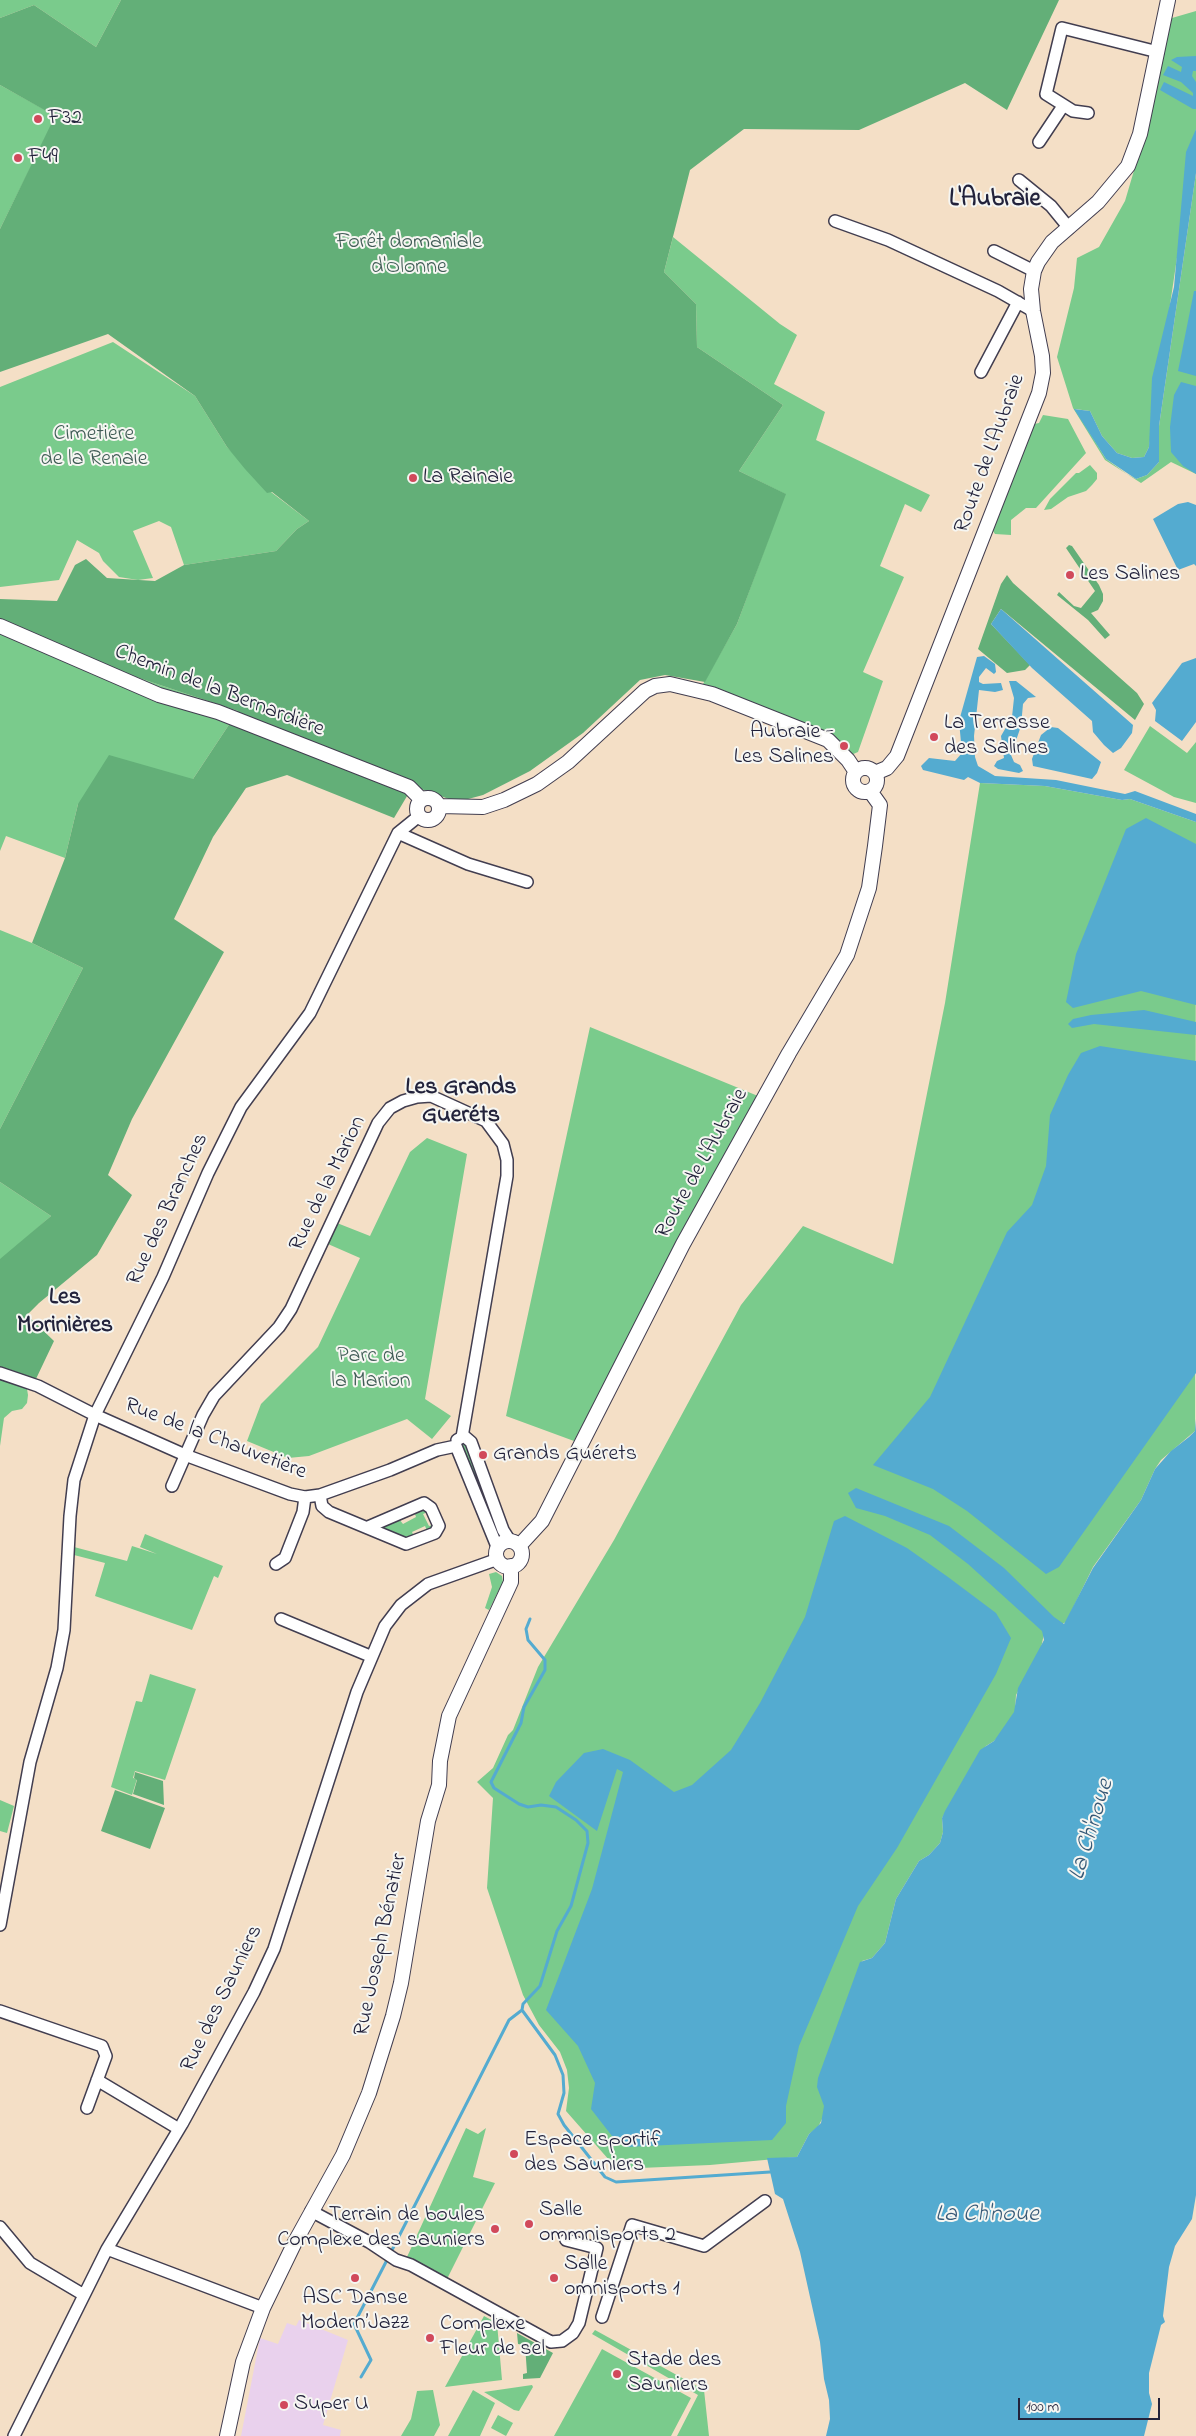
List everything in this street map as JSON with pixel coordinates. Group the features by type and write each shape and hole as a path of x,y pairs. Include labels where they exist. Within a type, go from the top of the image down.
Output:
{"street":[{"name":"Route de L'Aubraie","path":"875,773 887,768 896,756 1034,406 1043,373 1031,289 1034,271 1044,251 1106,194 1128,166 1140,134 1168,0"},
{"path":"1088,113 1073,111 1063,106 1048,97 1045,91 1062,28 1158,52"},
{"path":"1039,142 1063,106"},
{"path":"1019,180 1051,206 1069,228"},
{"path":"835,221 888,240 1033,311"},
{"path":"994,251 1034,271"},
{"path":"981,372 1018,302"},
{"name":"Chemin de la Bernardière","path":"0,626 159,695 218,712 409,787 421,800"},
{"path":"440,806 483,807 504,800 538,784 568,762 645,692 655,686 670,684 712,694 828,740 848,760 856,772"},
{"path":"866,768 875,773 877,783 870,790 863,792 856,788 853,782 856,772 866,768"},
{"name":"Route de L'Aubraie","path":"515,1543 542,1521 683,1244 789,1053 847,955 869,888 875,846 880,806 870,790"},
{"path":"428,797 436,800 440,806 436,818 430,820 419,816 417,810 421,800 428,797"},
{"name":"Rue des Branches","path":"0,1925 30,1762 57,1668 64,1630 70,1516 74,1480 95,1415 163,1277 208,1173 240,1107 310,1013 398,833 419,816"},
{"path":"398,833 468,864 527,882"},
{"name":"Rue de la Marion","path":"172,1486 203,1415 214,1396 279,1327 291,1309 378,1123 390,1108 403,1101 431,1096 486,1121 503,1144 507,1160 507,1176 463,1441"},
{"name":"Rue de la Chauvetière","path":"0,1374 38,1386 95,1415 185,1455 290,1494 305,1497 320,1495 322,1506 329,1512 406,1544 435,1533 439,1526 431,1508 424,1504 368,1527"},
{"path":"463,1441 503,1530 515,1543 522,1557 518,1563 511,1566 503,1565 498,1554 463,1441"},
{"path":"320,1495 463,1441"},
{"path":"276,1564 285,1558 303,1512 305,1497"},
{"path":"498,1554 503,1543 515,1543"},
{"name":"Rue des Sauniers","path":"14,2436 107,2249 179,2129 254,1992 274,1949 324,1789 370,1656 385,1626 401,1605 411,1596 440,1578 498,1554"},
{"name":"Rue Joseph Bénatier","path":"227,2436 241,2370 263,2308 311,2211 343,2155 357,2125 388,2033 401,1983 428,1822 439,1786 440,1761 449,1716 473,1659 511,1582 511,1566"},
{"path":"281,1619 370,1656"},
{"path":"0,2011 102,2046 106,2056 87,2108"},
{"path":"97,2080 179,2129"},
{"path":"602,2316 632,2225 704,2246 764,2201"},
{"path":"311,2211 382,2250 396,2260 411,2265 551,2342 562,2341 573,2333 579,2323 596,2248 566,2240"},
{"path":"0,2227 30,2263 84,2295"},
{"path":"107,2249 263,2308"}],"shaded area":[{"name":"Super U","path":"299,2320 348,2340 323,2425 341,2430 340,2436 241,2436 260,2338 278,2344 287,2323 296,2326"}],"green space":[{"path":"0,0 121,0 96,47 34,5 0,18"},
{"name":"Forêt domaniale d'Olonne","path":"121,0 1059,0 1007,110 965,83 859,130 744,129 690,170 664,272 696,304 697,347 783,405 739,471 786,494 737,624 705,682 665,675 640,680 583,733 530,771 483,795 457,802 413,786 394,818 287,775 246,788 213,837 174,919 224,952 132,1119 108,1175 132,1195 97,1255 27,1315 54,1341 35,1381 0,1368 0,1259 51,1216 0,1182 0,1129 83,968 32,943 65,858 78,804 109,755 193,779 238,711 127,674 0,619 0,599 57,601 75,565 86,559 107,578 155,581 184,565 276,551 297,529 309,521 272,492 267,493 245,469 227,447 195,396 108,334 0,372 0,229 55,116 0,85 0,18 34,5 96,47"},
{"path":"1196,11 1196,129 1149,447 1144,457 1132,458 1117,453 1102,436 1090,411 1075,409 1106,459 1127,474 1136,479 1147,475 1159,462 1159,426 1196,173 1196,474 1171,462 1141,483 1105,460 1073,408 1057,357 1074,288 1077,258 1099,247 1125,201 1143,140 1172,18"},
{"path":"0,85 56,116 0,229"},
{"path":"673,237 780,324 797,335 774,384 825,412 816,440 930,495 921,512 905,504 880,566 904,577 863,672 883,681 858,752 851,755 824,734 703,684 737,624 785,494 739,471 783,405 697,347 696,304 664,272"},
{"name":"Cimetière de la Renaie","path":"113,342 195,396 227,447 271,492 309,521 297,529 276,551 184,565 171,527 159,521 133,531 153,578 138,580 119,577 103,561 99,553 77,540 59,580 0,587 0,387"},
{"path":"1043,415 1068,419 1086,453 1036,508 1026,508 1011,520 1011,535 995,534 993,531 1034,424 1039,423"},
{"path":"1090,465 1097,473 1097,479 1086,491 1068,497 1051,509 1044,510 1050,499 1076,473"},
{"path":"1069,545 1072,546 1099,585 1103,594 1103,601 1098,610 1091,613 1110,635 1105,639 1088,620 1057,595 1059,592 1074,606 1081,608 1095,591 1066,548"},
{"path":"1007,575 1013,583 1137,693 1144,704 1135,720 1001,609 991,624 1030,665 1025,670 1007,673 978,649 1001,584"},
{"path":"0,619 127,674 238,711 193,779 78,804 65,858 6,836 0,851"},
{"path":"1150,726 1187,753 1196,742 1196,803 1174,797 1124,770"},
{"path":"980,783 1045,786 1122,800 1130,799 1196,822 1195,1431 1161,1460 1141,1500 1093,1567 1066,1622 1044,1634 1041,1648 1016,1695 1015,1712 1001,1734 986,1746 942,1818 943,1832 940,1843 929,1855 919,1861 896,1899 885,1943 872,1958 862,1961 824,2106 824,2115 818,2127 809,2134 797,2157 710,2165 617,2169 566,2111 569,2088 567,2070 560,2052 539,2025 523,1995 487,1888 493,1798 477,1782 493,1768 508,1735 513,1730 538,1667 614,1540 741,1305 803,1226 893,1264 945,1003"},
{"path":"0,930 32,943 83,968 0,1129"},
{"path":"590,1027 758,1096 574,1441 506,1416"},
{"name":"Parc de la Marion","path":"427,1138 467,1154 425,1399 451,1416 432,1439 407,1419 309,1456 288,1458 247,1441 261,1404 318,1347 360,1258 328,1244 337,1223 370,1236 410,1152"},
{"path":"0,1182 51,1216 0,1261"},
{"path":"0,1378 21,1383 27,1389 28,1395 27,1403 22,1409 12,1411 4,1418 0,1446"},
{"path":"464,1442 500,1529 495,1532 461,1446"},
{"path":"424,1507 430,1511 423,1514 429,1526 435,1524 428,1533 425,1526 412,1532 415,1538 408,1539 382,1529 384,1525 399,1519 403,1524 416,1517 414,1511"},
{"path":"145,1534 223,1566 218,1578 214,1576 192,1630 95,1596 105,1563 74,1555 74,1547 127,1561 132,1546 157,1554 140,1547"},
{"path":"496,1572 502,1576 503,1582 489,1610 485,1608 492,1587 489,1574"},
{"path":"150,1674 196,1689 165,1780 135,1771 133,1778 137,1779 132,1795 111,1787 136,1701 142,1702"},
{"path":"135,1772 163,1781 164,1805 133,1794 137,1780 134,1778"},
{"path":"115,1790 165,1808 150,1849 101,1831"},
{"path":"0,1800 14,1806 7,1833 0,1831"},
{"path":"466,2128 478,2134 486,2128 473,2177 495,2183 447,2279 407,2257"},
{"path":"484,2316 497,2323 502,2380 445,2387"},
{"path":"595,2330 704,2390 709,2436 677,2436 698,2395 592,2334"},
{"path":"517,2333 553,2353 540,2378 523,2379 523,2374 527,2373 525,2345 518,2344"},
{"name":"Stade des Sauniers","path":"602,2349 691,2398 671,2436 554,2436"},
{"path":"532,2385 533,2387 519,2411 514,2410 484,2392"},
{"path":"433,2390 440,2425 434,2436 401,2436 411,2419 417,2391"},
{"path":"473,2390 495,2403 480,2436 448,2436"},
{"path":"498,2415 513,2423 506,2436 491,2428"}],"water":[{"path":"1196,56 1196,71 1193,71 1192,76 1196,82 1196,109 1193,109 1160,90 1164,82 1193,96 1193,93 1181,82 1163,75 1168,66 1181,72 1182,67 1171,60 1177,57"},
{"path":"1196,129 1196,173 1159,426 1159,462 1147,475 1136,479 1106,459 1074,409 1090,411 1102,436 1117,453 1132,458 1144,457 1149,447 1152,378 1174,287 1186,152"},
{"path":"1194,291 1196,291 1196,376 1178,371"},
{"path":"1181,382 1196,386 1196,474 1183,466 1171,452 1170,427 1174,395"},
{"path":"1188,502 1196,505 1196,566 1194,564 1178,570 1153,519 1178,504"},
{"path":"1001,609 1133,725 1132,733 1121,748 1113,753 1104,745 1093,732 1092,721 1032,668 991,624"},
{"path":"984,656 995,664 996,672 994,674 986,668 979,677 979,682 983,684 1001,683 1003,690 995,692 979,690 974,736 975,757 978,766 995,776 1056,780 1125,794 1135,791 1196,814 1196,822 1130,799 1122,800 1045,786 980,783 968,777 964,780 923,770 921,766 929,758 955,761 962,753 959,721 977,657"},
{"path":"1196,658 1196,722 1182,741 1155,721 1156,710 1152,703 1182,663"},
{"path":"1009,681 1016,681 1036,697 1028,698 1023,704 1021,726 1011,755 1014,762 1020,765 1023,771 1019,773 998,769 994,766 997,761 1004,758 1001,736 1012,717 1014,698"},
{"path":"1051,727 1058,728 1101,762 1097,773 1092,779 1033,766 1032,759 1041,735"},
{"path":"1146,818 1196,844 1196,1005 1141,991 1073,1008 1066,1002 1076,954 1126,829"},
{"path":"1144,1010 1196,1022 1196,1035 1094,1024 1072,1028 1068,1024 1073,1019 1091,1015"},
{"path":"1100,1046 1196,1061 1196,1373 1059,1567 1046,1574 967,1511 933,1489 873,1465 930,1397 1007,1232 1032,1205 1046,1166 1050,1115 1068,1075 1081,1053"},
{"name":"La Ch'noue","path":"1196,1419 1196,2195 1192,2219 1175,2246 1169,2267 1163,2316 1165,2322 1161,2325 1149,2373 1149,2393 1152,2404 1144,2436 826,2436 830,2419 829,2400 824,2379 820,2342 800,2252 783,2199 775,2194 767,2158 797,2157 809,2134 821,2123 824,2106 817,2087 818,2078 860,1962 872,1958 885,1943 896,1899 919,1861 929,1855 940,1843 943,1832 942,1818 945,1811 980,1750 994,1741 1014,1712 1018,1688 1044,1640 1042,1631 968,1564 930,1535 885,1516 856,1508 848,1493 856,1488 949,1526 1004,1568 1054,1617 1064,1624 1093,1568 1141,1500 1155,1469 1171,1451 1195,1431"},
{"path":"845,1516 907,1548 948,1577 996,1613 1011,1638 996,1674 897,1848 858,1906 799,2046 786,2106 786,2123 772,2140 626,2147 612,2136 591,2109 595,2083 578,2046 546,2010 592,1889 623,1772 617,1769 597,1831 549,1796 556,1782 584,1753 603,1749 630,1760 674,1792 692,1785 731,1750 760,1703 805,1617 834,1521"}],"waterway":[{"path":"530,1619 526,1629 528,1640 545,1660 545,1670 524,1707 521,1723 491,1782 494,1788 519,1804 528,1807 541,1805 556,1807 576,1820 587,1831 588,1843 571,1906 557,1931 540,1986 523,2004 522,2010 555,2055 563,2075 564,2093 558,2114 564,2125 605,2177 616,2182 770,2172"},
{"path":"391,2252 509,2020 522,2010"},
{"path":"361,2377 371,2360 354,2324 388,2258"}],"place":[{"name":"F32","path":"38,119"},
{"name":"F49","path":"18,158"},
{"name":"La Rainaie","path":"413,478"},
{"name":"Les Salines","path":"1070,575"},
{"name":"La Terrasse des Salines","path":"934,737"},
{"name":"Aubraie - Les Salines","path":"844,746"},
{"name":"Grands Guérets","path":"483,1455"},
{"name":"Espace sportif des Sauniers","path":"514,2154"},
{"name":"Salle ommnisports 2","path":"529,2224"},
{"name":"Terrain de boules Complexe des sauniers","path":"495,2229"},
{"name":"ASC Danse Modern’Jazz","path":"355,2278"},
{"name":"Salle omnisports 1","path":"554,2278"},
{"name":"Complexe Fleur de sel","path":"430,2338"},
{"name":"Stade des Sauniers","path":"617,2374"},
{"name":"Super U","path":"284,2405"}],"district":[{"name":"L'Aubraie","path":"995,201"},
{"name":"Les Grands Gueréts","path":"461,1103"},
{"name":"Les Morinières","path":"65,1313"}]}
